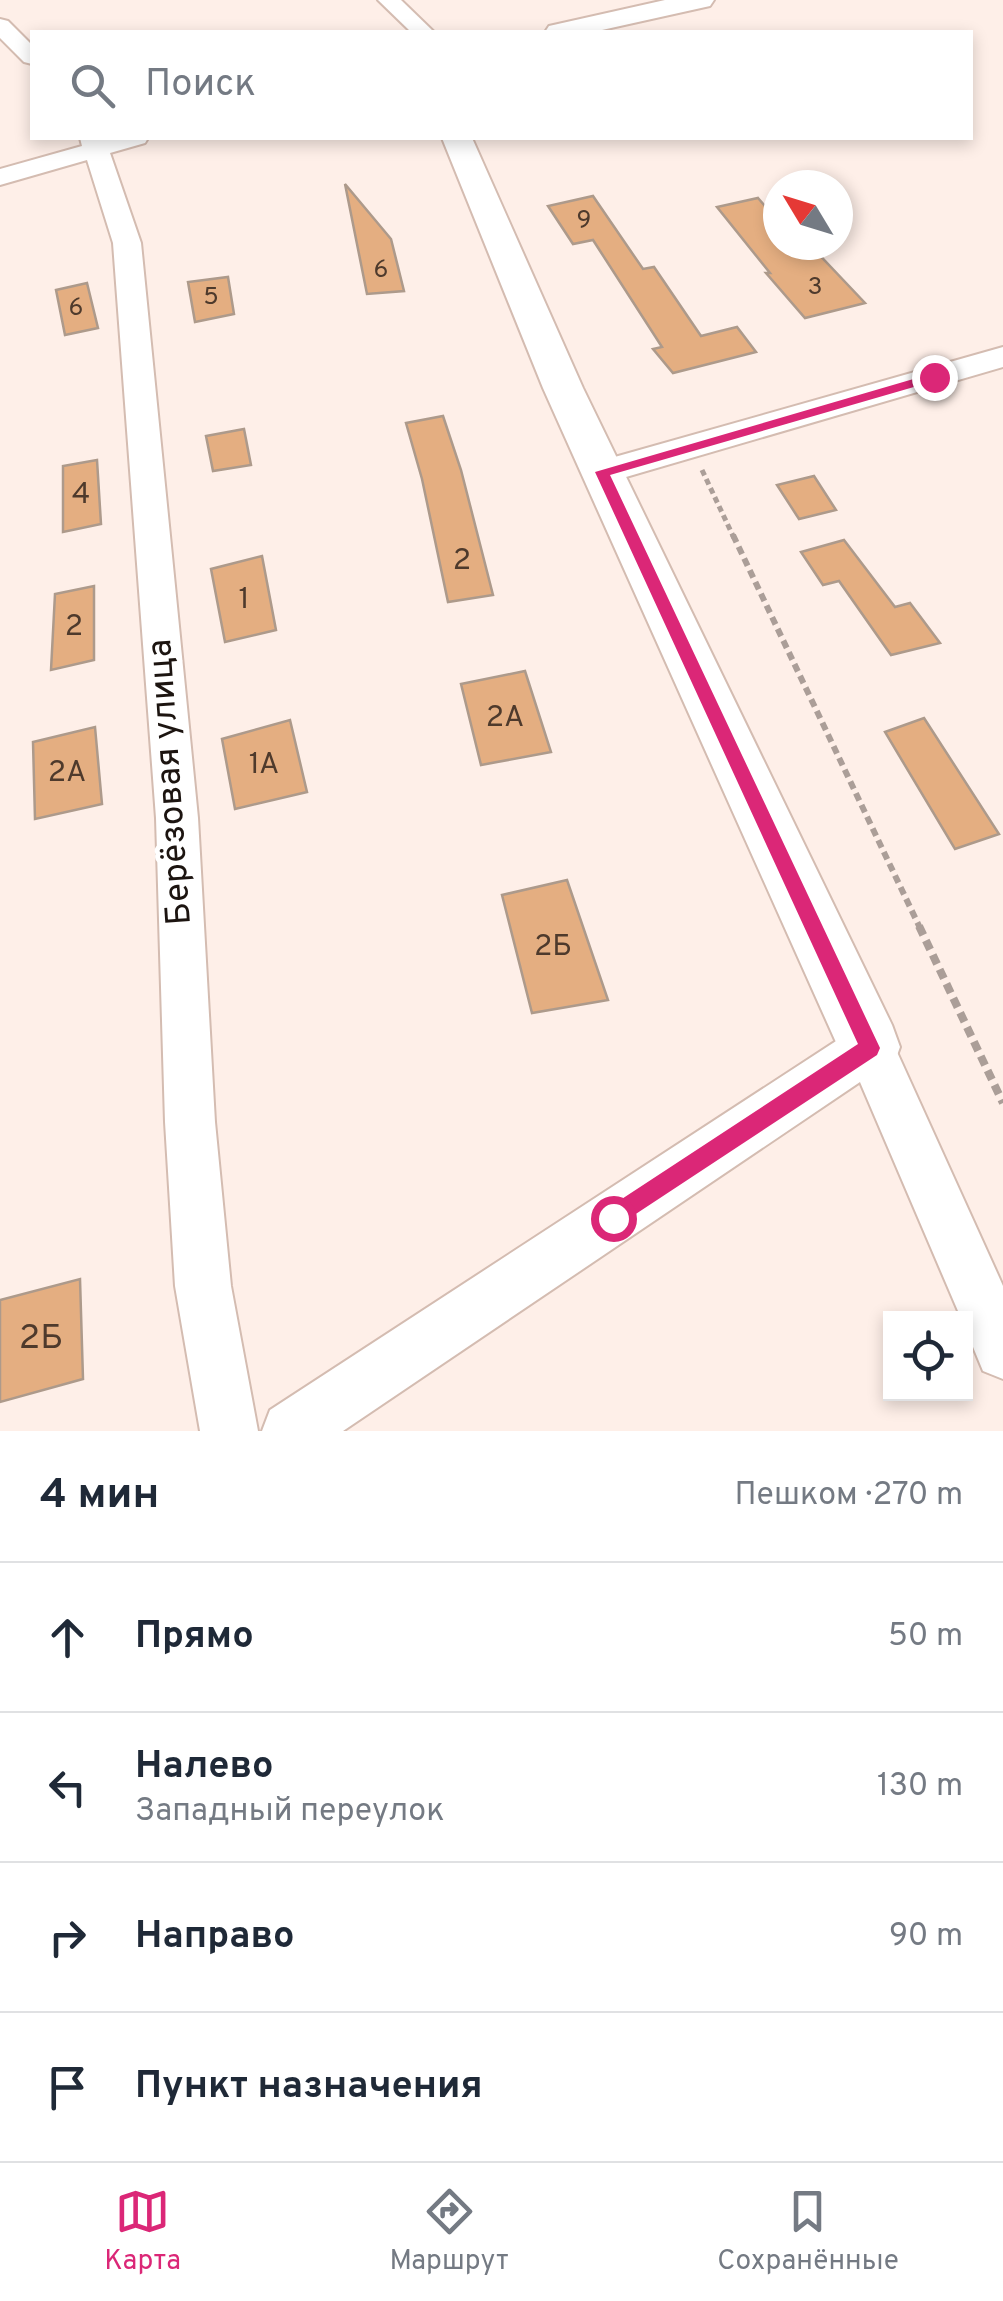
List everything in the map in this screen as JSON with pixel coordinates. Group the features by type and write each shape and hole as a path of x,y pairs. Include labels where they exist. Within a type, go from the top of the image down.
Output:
{"street":[{"path":"388,0 421,30"},
{"path":"568,30 701,0"},
{"path":"0,26 30,56"},
{"path":"0,177 93,143 119,140"},
{"path":"458,140 602,472 870,1048 1003,1351"},
{"name":"Берёзовая улица","path":"93,143 127,243 177,818 190,1122 203,1286 229,1431"},
{"path":"602,472 1003,358"},
{"path":"291,1431 870,1048"}],"path":[{"path":"690,447 1003,1103"}],"building":[{"path":"345,184 391,239 404,291 367,294"},
{"path":"593,196 643,269 654,267 701,336 737,327 756,352 673,373 653,349 662,347 593,240 573,244 548,206"},
{"path":"758,198 763,204 763,260 824,260 865,303 805,318 717,207"},
{"path":"228,277 234,314 195,322 188,282"},
{"path":"87,283 98,328 65,335 56,290"},
{"path":"443,416 493,595 448,602 406,423"},
{"path":"244,429 251,465 213,471 206,436"},
{"path":"97,460 101,524 63,532 63,466"},
{"path":"814,476 836,510 799,519 777,485"},
{"path":"844,540 895,607 910,603 940,643 891,655 839,581 823,585 801,552"},
{"path":"262,556 276,630 225,642 211,569"},
{"path":"94,586 94,660 51,670 55,594"},
{"path":"525,671 551,752 481,765 461,684"},
{"path":"924,718 999,834 955,849 885,732"},
{"path":"290,720 307,792 235,809 222,739"},
{"path":"95,727 102,804 35,819 33,742"},
{"path":"567,880 608,1000 532,1013 502,895"},
{"path":"80,1279 83,1379 0,1402 0,1300"}],"route":[{"path":"613,1218 870,1048 602,472 934,377"}]}
